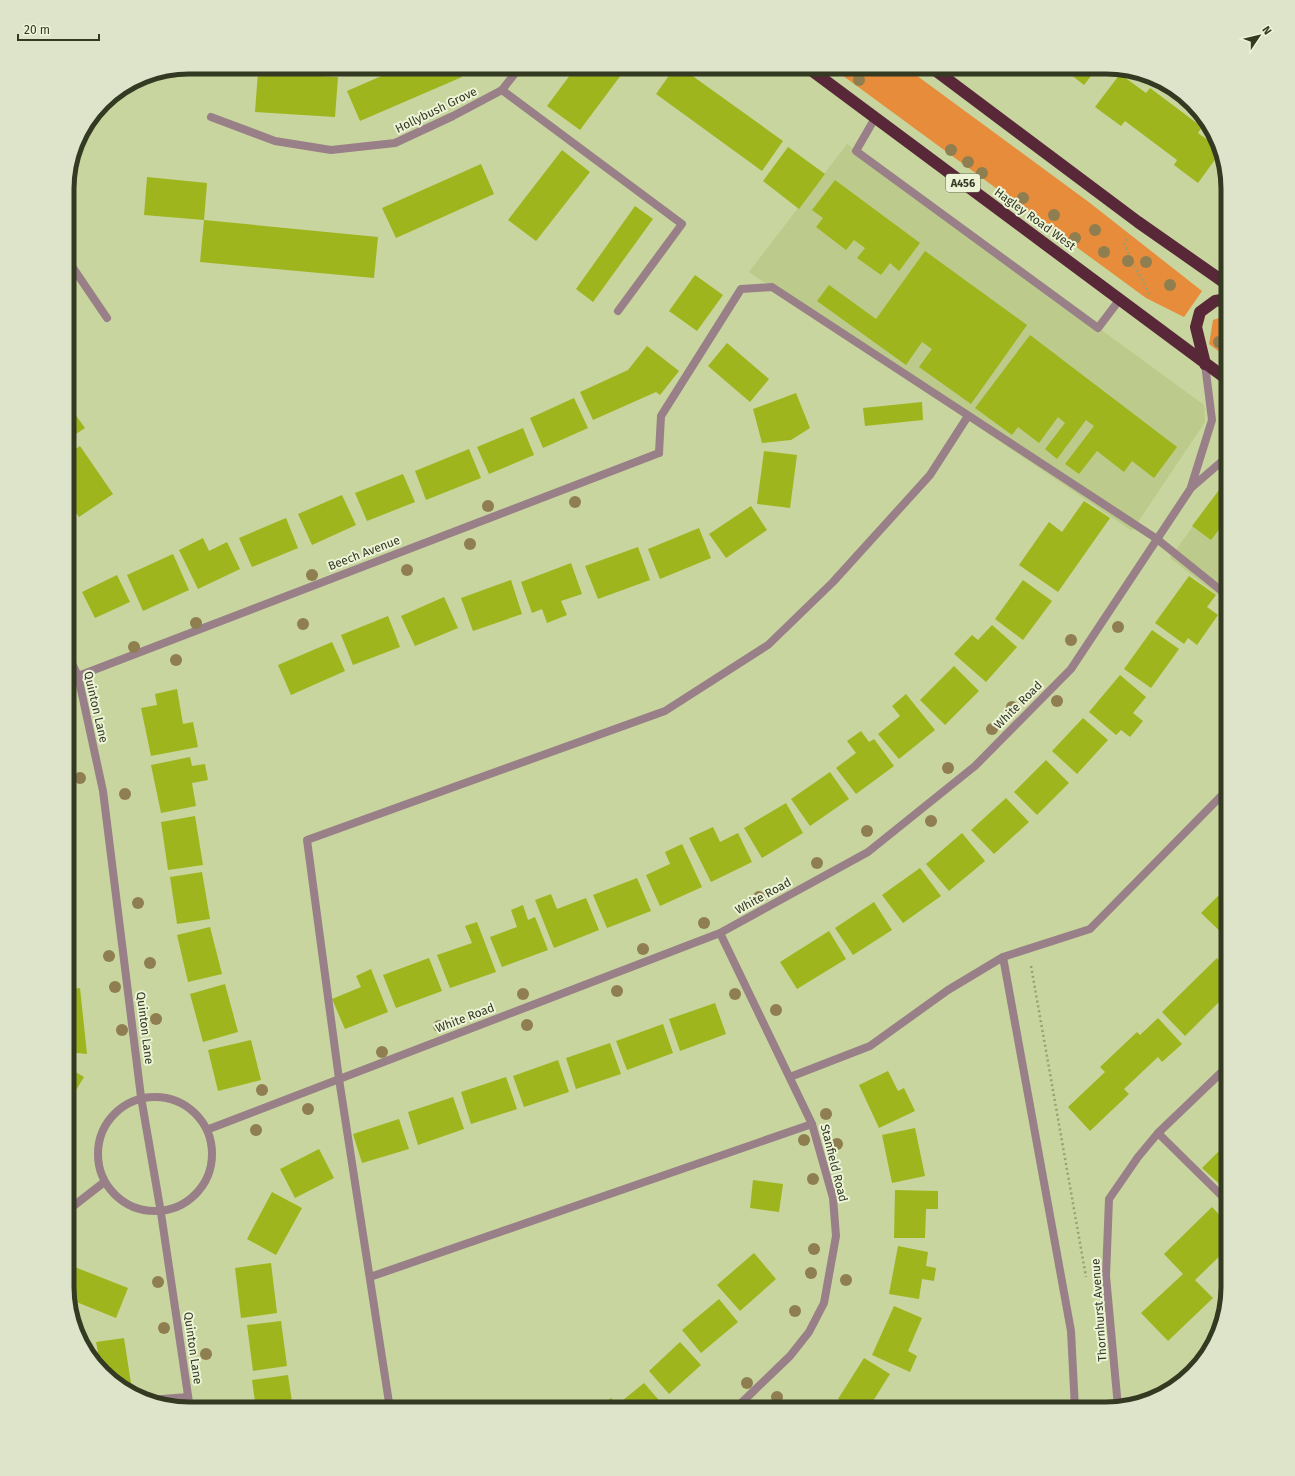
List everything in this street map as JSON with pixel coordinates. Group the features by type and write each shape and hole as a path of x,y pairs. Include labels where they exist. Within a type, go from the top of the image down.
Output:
{"highway":[{"name":"Hagley Road West","path":"816,74 1221,375"},
{"path":"940,74 1138,222 1221,280"},
{"path":"1205,364 1196,327 1200,312 1215,301 1221,301"}],"street":[{"name":"Hollybush Grove","path":"211,117 275,141 331,150 395,143 453,116 502,90 515,74"},
{"path":"502,90 682,224 618,311"},
{"path":"875,118 856,151 1098,328 1120,299"},
{"path":"74,270 107,318"},
{"name":"Beech Avenue","path":"78,676 659,453 661,416 741,289 772,287 968,416"},
{"name":"White Road","path":"1191,488 1212,420 1205,364"},
{"path":"389,1402 339,1079 307,840 665,711 756,653 768,645 833,582 930,475 968,416 1157,538 1221,590"},
{"name":"White Road","path":"208,1129 720,933 868,852 975,766 1071,669 1191,488 1221,462"},
{"name":"Quinton Lane","path":"74,667 78,676 103,791 141,1097 161,1213 189,1402"},
{"path":"790,1078 870,1046 948,990 1003,957 1090,929 1221,796"},
{"name":"Stanfield Road","path":"720,933 812,1124 833,1198 836,1236 824,1303 809,1332 790,1356 742,1402"},
{"path":"1003,957 1071,1331 1075,1402"},
{"name":"Thornhurst Avenue","path":"1117,1401 1106,1276 1109,1198 1138,1156 1158,1133 1221,1073"},
{"path":"141,1097 176,1099 198,1113 208,1129 214,1155 204,1187 161,1213 130,1208 114,1196 103,1182 96,1155 107,1120 141,1097"},
{"path":"370,1277 812,1124"},
{"path":"1158,1133 1221,1195"},
{"path":"74,1205 103,1182"},
{"path":"162,1399 188,1396"}],"path":[{"path":"1138,222 1124,244 1156,308 1149,321"},
{"path":"1028,949 1088,1283"}],"shaded area":[{"path":"841,74 915,74 1090,203 1202,291 1184,317 1146,298"},
{"path":"847,144 1204,405 1205,422 1132,531 749,272"},
{"path":"1221,317 1221,353 1209,344 1213,320"},
{"path":"1221,488 1221,598 1170,558"}],"building":[{"path":"258,74 290,74 338,77 335,117 255,112"},
{"path":"386,74 461,74 462,77 360,121 347,91"},
{"path":"571,74 622,74 580,130 547,106"},
{"path":"670,74 690,74 783,141 762,171 656,94"},
{"path":"1070,74 1093,74 1084,85"},
{"path":"1119,75 1121,75 1146,93 1150,88 1202,127 1198,133 1211,142 1217,157 1198,183 1174,165 1177,160 1125,121 1121,126 1095,107"},
{"path":"788,147 825,174 799,209 763,181"},
{"path":"562,150 590,172 536,241 508,220"},
{"path":"481,164 494,194 396,238 382,208"},
{"path":"147,177 207,183 204,220 144,215"},
{"path":"835,180 920,243 899,271 890,263 881,275 857,258 865,248 854,240 846,250 816,227 823,218 812,210"},
{"path":"635,206 653,219 593,302 576,289"},
{"path":"204,220 378,237 374,278 200,262"},
{"path":"925,251 1027,325 971,404 919,367 932,349 922,342 906,365 817,301 829,285 876,319"},
{"path":"695,275 723,295 697,331 669,311"},
{"path":"1030,335 1177,447 1154,478 1132,461 1124,472 1097,451 1079,474 1065,464 1094,426 1086,420 1057,459 1045,449 1065,423 1058,417 1039,443 1018,427 1012,435 975,408"},
{"path":"727,343 769,379 750,402 708,366"},
{"path":"647,346 679,371 660,395 656,392 593,420 580,392 628,370"},
{"path":"796,393 810,428 791,440 762,443 753,409"},
{"path":"574,398 588,428 543,448 530,418"},
{"path":"922,402 923,420 865,426 863,408"},
{"path":"74,413 85,428 74,435"},
{"path":"523,428 534,455 489,474 477,447"},
{"path":"80,446 113,494 79,517 74,510 74,450"},
{"path":"469,449 481,478 426,500 415,471"},
{"path":"764,451 797,455 790,508 757,504"},
{"path":"403,474 415,502 367,521 355,493"},
{"path":"1221,487 1221,527 1211,540 1192,526"},
{"path":"342,495 356,525 312,545 298,514"},
{"path":"1084,501 1110,518 1058,592 1019,565 1049,522 1062,532"},
{"path":"751,506 767,530 726,558 709,534"},
{"path":"286,518 298,548 252,567 239,538"},
{"path":"699,528 711,558 660,579 648,549"},
{"path":"203,538 209,551 227,542 240,569 198,589 179,550"},
{"path":"638,547 650,580 598,599 585,566"},
{"path":"173,554 189,590 143,611 127,575"},
{"path":"571,563 582,594 561,601 567,615 547,623 542,609 532,613 521,582"},
{"path":"117,575 130,602 95,618 82,592"},
{"path":"1189,576 1216,595 1207,607 1218,615 1197,645 1188,638 1184,644 1155,623"},
{"path":"511,580 522,614 473,631 461,598"},
{"path":"1023,580 1052,601 1023,640 995,619"},
{"path":"444,597 458,628 415,646 401,616"},
{"path":"388,616 400,647 353,665 341,635"},
{"path":"992,625 1017,647 986,682 954,654 972,635 978,640"},
{"path":"1152,630 1179,649 1151,688 1124,669"},
{"path":"332,642 345,671 291,695 278,665"},
{"path":"954,666 979,691 945,725 920,700"},
{"path":"1120,675 1146,697 1133,713 1143,721 1130,737 1121,730 1116,735 1089,712"},
{"path":"177,689 183,724 193,722 198,747 151,756 141,708 157,705 155,694"},
{"path":"906,694 935,730 899,759 878,734 900,716 892,706"},
{"path":"1083,718 1108,740 1077,774 1052,751"},
{"path":"861,731 869,742 874,739 894,766 856,794 836,768 856,753 847,741"},
{"path":"190,757 192,766 205,764 208,780 192,783 196,806 161,813 151,765"},
{"path":"1046,760 1069,783 1037,815 1014,792"},
{"path":"830,772 849,799 810,826 791,799"},
{"path":"1006,798 1029,822 994,854 971,830"},
{"path":"786,803 803,833 762,858 744,828"},
{"path":"195,816 203,865 168,870 161,822"},
{"path":"713,827 720,842 738,833 752,862 711,882 689,838"},
{"path":"962,833 985,861 949,891 926,864"},
{"path":"682,844 702,887 660,906 646,875 670,864 665,852"},
{"path":"920,868 941,896 903,923 882,895"},
{"path":"202,872 210,919 177,924 170,877"},
{"path":"637,878 651,911 607,928 593,895"},
{"path":"1221,893 1221,932 1201,913"},
{"path":"551,894 557,909 586,898 599,930 554,948 535,900"},
{"path":"874,902 892,930 853,955 835,928"},
{"path":"523,905 528,920 535,917 548,950 502,967 490,937 517,927 511,910"},
{"path":"477,922 496,972 450,988 437,955 472,943 465,926"},
{"path":"210,927 222,974 188,982 177,935"},
{"path":"829,931 846,959 797,989 780,962"},
{"path":"429,958 442,991 396,1008 383,975"},
{"path":"1217,958 1221,962 1221,1000 1185,1036 1162,1012"},
{"path":"371,969 388,1012 345,1029 332,999 361,987 356,976"},
{"path":"225,984 238,1032 203,1042 190,994"},
{"path":"80,988 87,1054 74,1053 74,989"},
{"path":"715,1003 726,1034 680,1051 669,1019"},
{"path":"1158,1018 1182,1044 1162,1062 1158,1057 1124,1089 1129,1094 1090,1131 1068,1107 1105,1072 1100,1067 1137,1032 1140,1035"},
{"path":"663,1024 673,1053 627,1070 616,1041"},
{"path":"251,1040 261,1080 218,1091 208,1050"},
{"path":"610,1043 621,1074 576,1089 566,1058"},
{"path":"558,1060 569,1092 524,1107 513,1076"},
{"path":"74,1071 84,1077 74,1093"},
{"path":"888,1071 898,1091 904,1088 915,1111 879,1128 859,1085"},
{"path":"506,1077 517,1109 471,1124 461,1092"},
{"path":"453,1097 464,1129 418,1145 408,1112"},
{"path":"399,1119 409,1149 362,1163 353,1134"},
{"path":"915,1128 925,1176 892,1183 882,1135"},
{"path":"319,1149 334,1178 295,1198 280,1169"},
{"path":"1221,1149 1221,1186 1202,1168"},
{"path":"753,1180 783,1184 779,1212 750,1208"},
{"path":"895,1190 938,1191 938,1209 926,1209 925,1238 894,1238"},
{"path":"272,1192 302,1208 276,1255 247,1239"},
{"path":"1212,1207 1221,1217 1221,1255 1195,1280 1213,1298 1168,1341 1141,1313 1183,1274 1164,1254"},
{"path":"898,1246 928,1252 926,1266 936,1268 934,1281 922,1279 919,1299 889,1294"},
{"path":"754,1253 776,1279 740,1311 717,1285"},
{"path":"271,1263 277,1313 241,1318 235,1268"},
{"path":"74,1267 128,1288 116,1318 75,1301"},
{"path":"719,1299 738,1322 701,1353 682,1330"},
{"path":"894,1306 922,1318 908,1351 917,1356 910,1372 872,1355"},
{"path":"281,1321 287,1366 253,1371 247,1325"},
{"path":"124,1338 131,1386 119,1378 99,1358 96,1342"},
{"path":"680,1342 701,1365 669,1394 649,1371"},
{"path":"864,1358 890,1374 872,1402 843,1402 838,1399"},
{"path":"288,1375 292,1402 255,1402 252,1380"},
{"path":"644,1383 661,1402 621,1402"},
{"path":"611,1398 614,1402 606,1402"}]}
